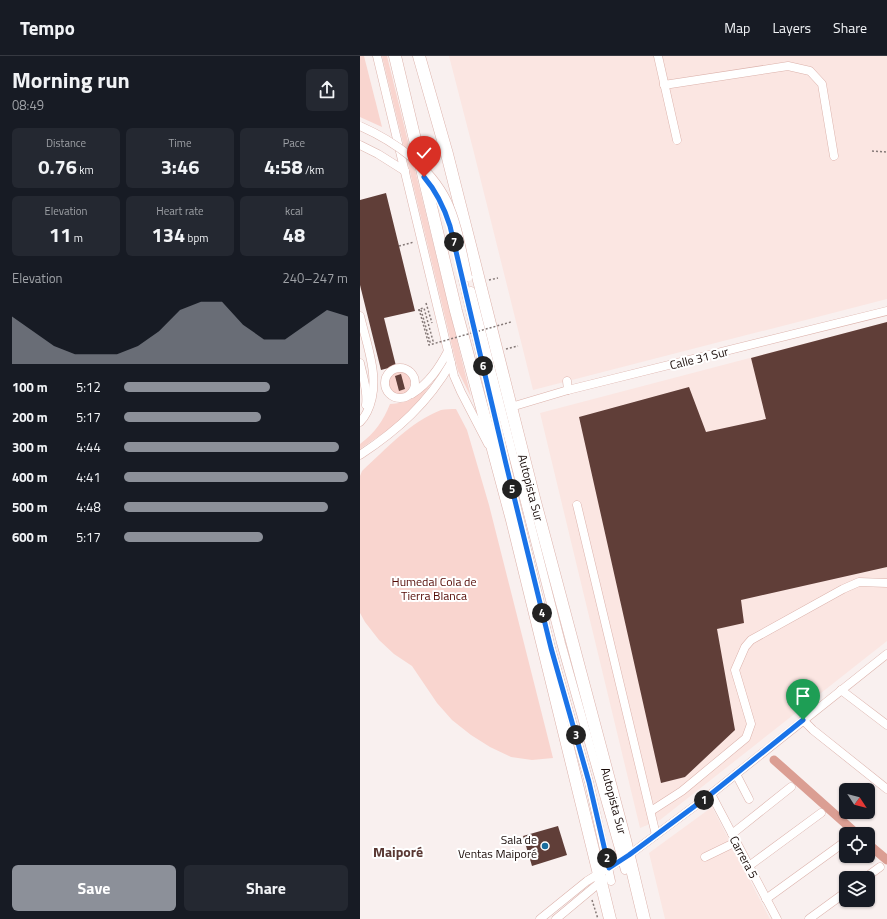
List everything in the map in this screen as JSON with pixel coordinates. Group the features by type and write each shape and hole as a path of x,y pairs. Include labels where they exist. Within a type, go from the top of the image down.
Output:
{"highway":[{"path":"394,56 456,310 606,876 610,919"},
{"name":"Autopista Sur","path":"419,56 436,113 546,542 625,862 644,919"}],"street":[{"path":"377,56 451,363 461,392 496,458"},
{"path":"658,56 677,140"},
{"path":"664,85 788,66 810,71 822,84 834,156"},
{"path":"360,126 403,150 417,162 438,185 456,225 465,279 506,464 551,648 589,782 606,876"},
{"path":"360,131 398,152 412,164 433,187 442,202 465,279 559,636 625,862"},
{"path":"360,145 378,154 405,171"},
{"name":"Calle 31 Sur","path":"511,407 568,386 887,311"},
{"path":"360,316 374,382 368,410 360,422"},
{"path":"408,396 427,382 438,369 448,350"},
{"path":"360,363 367,398 366,407 360,416"},
{"path":"360,455 386,438 409,418 433,391 451,363"},
{"path":"577,505 656,835"},
{"path":"651,811 682,791 746,738 751,724 735,670 745,647 751,640 843,589 859,582 887,582"},
{"path":"556,919 656,835 711,794 841,690 885,657"},
{"path":"841,690 887,725"},
{"path":"803,720 812,730 887,789"},
{"path":"736,774 749,799"},
{"path":"732,834 791,787"},
{"name":"Carrera 5","path":"711,794 776,919"},
{"path":"749,866 821,813"},
{"path":"705,857 736,842"},
{"path":"766,900 839,846"},
{"path":"875,871 880,867"},
{"path":"540,919 587,880 606,876"},
{"path":"809,919 839,897"}],"path":[{"path":"872,151 887,152"},
{"path":"399,246 414,242"},
{"path":"488,280 498,278"},
{"path":"418,310 421,310 430,342 433,341 424,308 420,309 429,344 511,322"},
{"path":"506,350 518,346"},
{"path":"592,898 598,919"}],"shaded area":[{"path":"449,56 887,56 887,299 533,390"},
{"path":"887,322 887,641 660,820 640,828 540,413"},
{"path":"712,807 770,919 665,919 649,853"}],"green space":[{"path":"360,56 364,56 382,127 360,117"},
{"path":"382,56 387,56 471,397 458,371"},
{"path":"396,372 404,372 409,376 411,381 407,391 402,395 397,395 391,391 388,386 390,378"},
{"path":"432,383 413,408 391,428 360,449 360,444 370,436 378,426 390,404 403,402 413,398"},
{"name":"Humedal Cola de Tierra Blanca","path":"456,409 467,430 489,505 553,758 532,760 511,757 490,747 471,735 452,720 437,703 412,666 394,654 379,640 360,613 360,476 362,471 399,437 419,422 441,410"}],"building":[{"path":"386,193 415,311 384,318 396,366 381,370 360,285 360,200"},
{"path":"887,322 887,567 741,600 744,623 717,629 735,730 685,777 661,783 579,417 689,387 706,432 766,419 751,358"},
{"path":"401,374 405,389 399,391 395,376"},
{"name":"Sala de Ventas Maiporé","path":"558,826 567,855 532,866 523,836"}],"waterway":[{"path":"774,760 849,827"},
{"path":"875,850 887,860"}],"place":[{"name":"Sala de Ventas Maiporé","path":"545,846"}],"district":[{"name":"Maiporé","path":"398,851"}],"route":[{"path":"424,177 433,187 442,202 450,226 551,648 589,782 609,868 629,855 711,794 803,720"}]}
